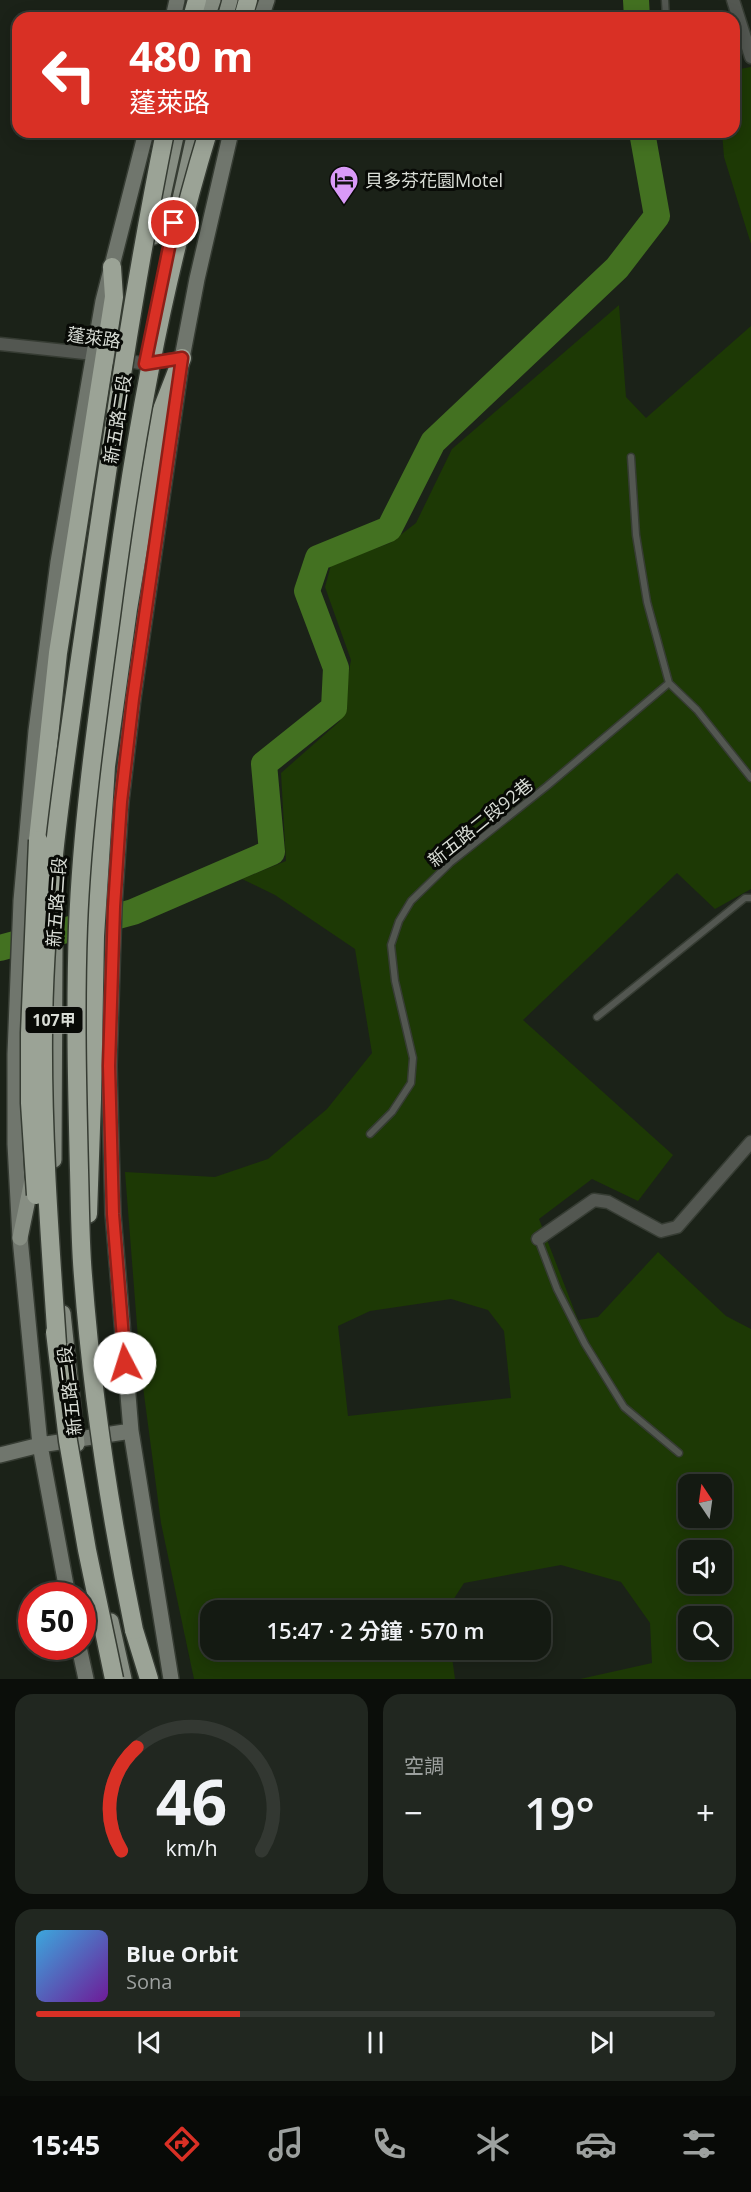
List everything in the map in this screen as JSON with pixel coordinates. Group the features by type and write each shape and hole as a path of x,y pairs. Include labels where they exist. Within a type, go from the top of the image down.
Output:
{"highway":[{"path":"57,1344 48,1207 43,1031 48,925 65,769 96,544 143,238 164,138"},
{"path":"141,1679 101,1445 88,1338 83,1273 76,1052 78,923 91,771 117,568 142,412 162,317 206,138"},
{"path":"112,267 114,297 99,355 58,653 38,840 30,1033 30,1103 36,1207 57,1344 70,1452 87,1550 114,1679"},
{"path":"88,1338 88,1210 98,877 106,766 128,609 160,412 182,358"},
{"path":"134,1630 149,1679"}],"main road":[{"path":"112,267 144,138"},
{"name":"新五路二段","path":"124,1679 97,1560 77,1439 59,1274 54,1207 54,965 70,770 129,361 176,138"},
{"name":"新五路二段","path":"141,1679 114,1557 93,1436 75,1274 69,1078 72,922 94,690 145,364 194,138"},
{"path":"171,1679 131,1431 113,1214 109,1066 114,907 121,802 133,699 182,358 197,279 230,138"},
{"name":"新五路二段","path":"65,1582 40,1445 20,1238 15,1144 15,1054 21,901 36,731 58,562 99,355"},
{"path":"20,1238 53,1077"},
{"path":"0,1455 40,1445 131,1431"},
{"path":"82,1660 86,1679"}],"street":[{"path":"740,22 750,50"},
{"name":"蓬萊路","path":"0,344 99,355 145,364 182,358"},
{"path":"538,1239 594,1200 608,1202 661,1231 678,1227 751,1142"}],"lane":[{"path":"631,457 636,535 647,602 669,683 697,710 751,778"},
{"name":"新五路二段92巷","path":"370,1134 392,1112 411,1083 413,1058 395,981 391,945 399,921 411,902 450,863 547,786 669,683"},
{"path":"597,1017 745,898 751,898"},
{"path":"538,1239 557,1289 585,1344 624,1407 679,1453"}],"green space":[{"path":"751,67 751,244 724,157 722,138 740,138 740,69"},
{"path":"619,305 626,397 646,418 751,326 751,889 715,909 677,873 523,1020 673,1155 638,1201 592,1179 539,1219 578,1320 598,1317 658,1252 726,1316 751,1329 751,1679 580,1679 652,1663 650,1623 621,1582 561,1565 464,1583 453,1600 200,1600 200,1660 452,1660 455,1679 194,1679 161,1523 140,1364 125,1172 215,1177 268,1159 327,1109 372,1053 355,949 275,895 242,879 286,861 281,773 340,721 351,660 325,587 331,565 390,543 416,523 452,449","holes":["451,1299 488,1310 504,1331 511,1398 348,1416 338,1326 370,1311"]}],"waterway":[{"path":"636,0 637,12"},
{"path":"0,948 133,912 272,852 264,764 334,708 336,668 307,591 318,558 389,529 433,442 617,268 657,216 643,138"}],"place":[{"name":"貝多芬花園Motel","path":"344,206"}],"route":[{"path":"125,1363 113,1214 109,1066 114,907 121,802 133,699 182,358 145,364 174,223"}]}
